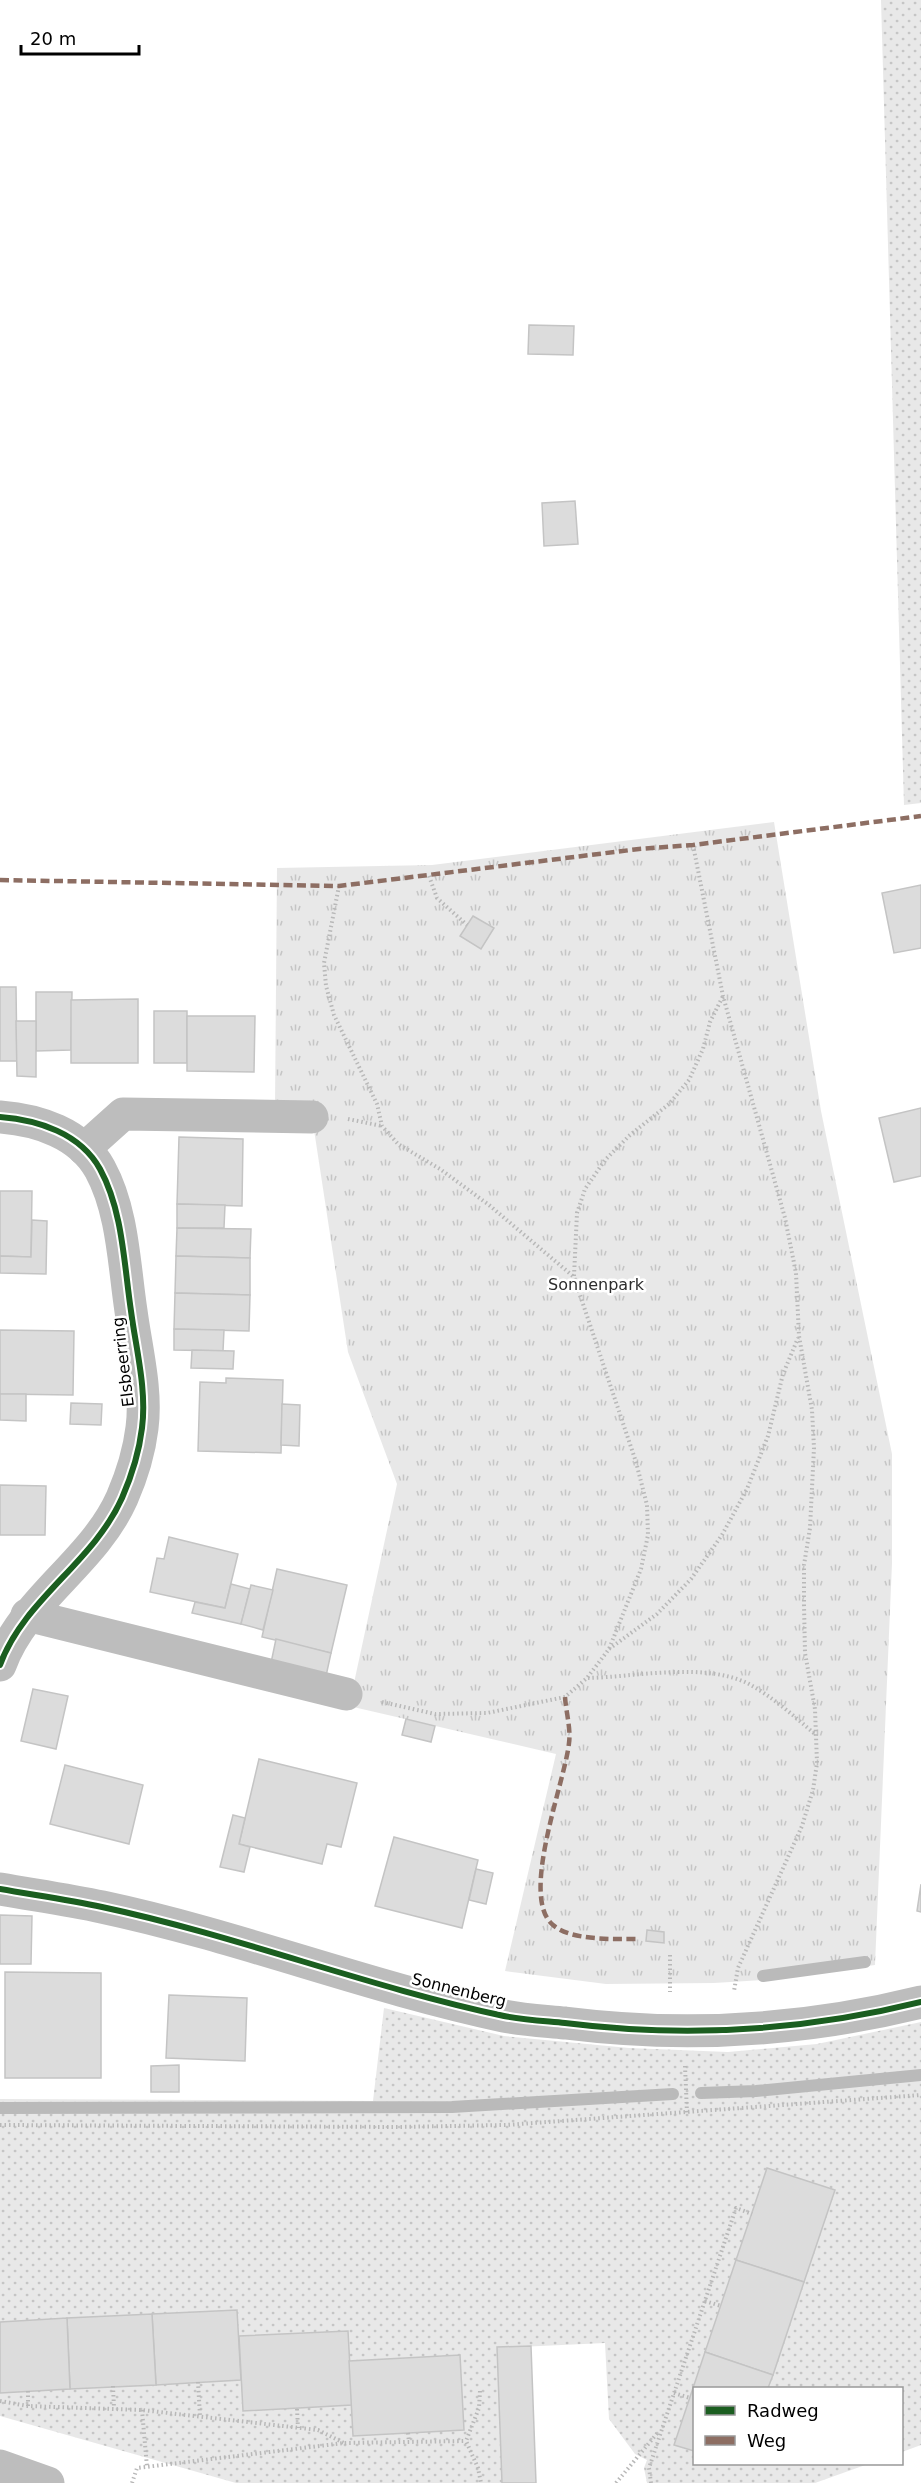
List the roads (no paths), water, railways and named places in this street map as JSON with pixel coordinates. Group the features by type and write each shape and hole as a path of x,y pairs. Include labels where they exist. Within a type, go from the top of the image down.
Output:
{"street":[{"path":"84,1149 123,1114 312,1116"},
{"name":"Elsbeerring","path":"0,1117 34,1121 62,1132 84,1149 100,1168 117,1215 143,1392 142,1427 135,1466 121,1500 99,1536 66,1576 27,1615 0,1665"},
{"path":"27,1615 346,1694"},
{"name":"Sonnenberg","path":"0,1889 103,1907 238,1942 391,1987 506,2016 609,2029 684,2032 794,2025 878,2012 921,2001"},
{"path":"0,2466 48,2483"}],"waterway":[{"path":"763,1976 865,1962"},
{"path":"701,2093 756,2091 921,2075"},
{"path":"0,2108 452,2107 673,2094"}],"park label":[{"name":"Sonnenpark","path":"596,1284"}]}
